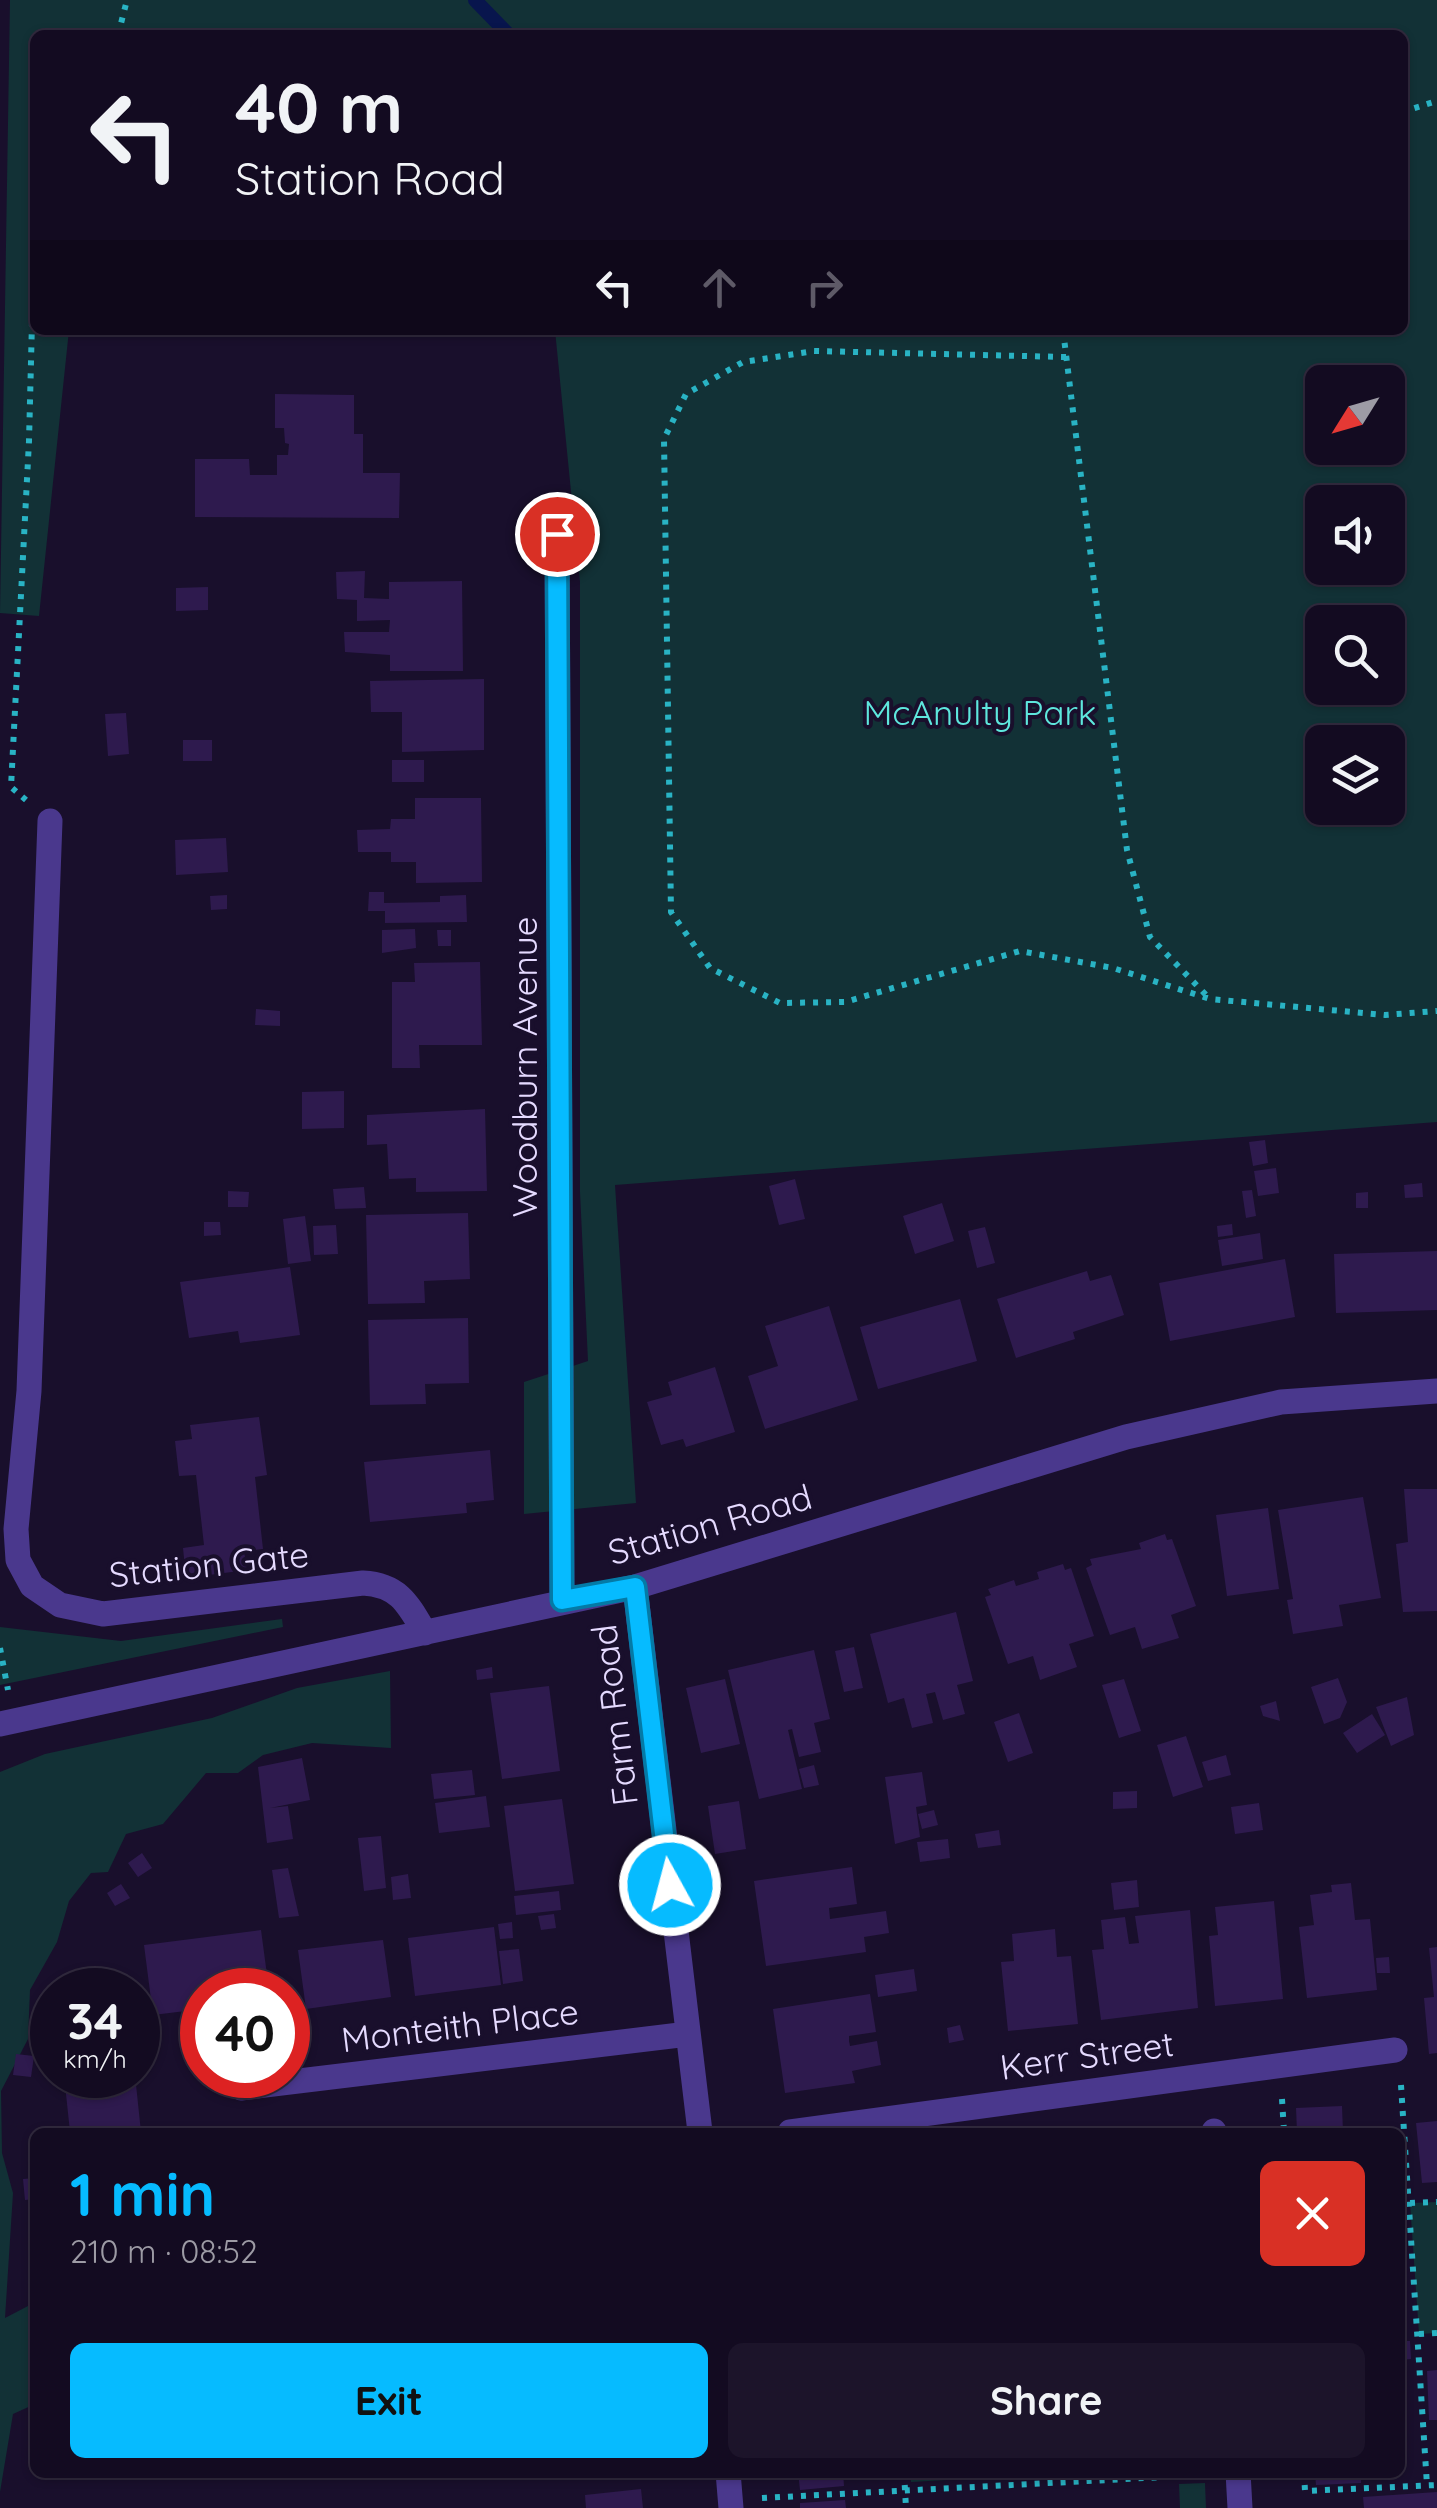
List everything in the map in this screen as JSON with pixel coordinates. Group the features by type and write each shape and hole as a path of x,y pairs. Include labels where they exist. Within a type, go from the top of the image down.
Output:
{"street":[{"name":"Woodburn Avenue","path":"557,534 562,1600"},
{"name":"Station Gate","path":"50,821 29,1391 17,1513 18,1560 32,1586 60,1605 103,1614 363,1582 382,1584 401,1594 425,1633"},
{"name":"Station Road","path":"0,1724 635,1587 1126,1437 1280,1402 1437,1391"},
{"name":"Farm Road","path":"635,1587 700,2128"},
{"name":"Monteith Place","path":"310,2080 688,2034"},
{"name":"Kerr Street","path":"820,2128 1395,2050"},
{"path":"729,2478 731,2504"},
{"path":"1238,2478 1240,2508"}],"path":[{"path":"119,30 127,0"},
{"path":"1408,110 1437,101"},
{"path":"32,335 10,787 50,821"},
{"path":"1064,335 1127,850 1150,937 1210,999"},
{"path":"1066,357 814,351 742,362 686,394 664,439 671,912 710,968 780,1003 844,1002 1020,951 1113,968 1210,999 1385,1014 1437,1011"},
{"path":"1395,2050 1403,2128"},
{"path":"1405,2152 1427,2485"},
{"path":"1410,2203 1437,2202"},
{"path":"1419,2334 1437,2333"},
{"path":"904,2478 906,2508"},
{"path":"731,2504 1051,2478"},
{"path":"1305,2478 1306,2492 1437,2485"}],"green space":[{"name":"McAnulty Park","path":"10,0 1437,0 1437,1122 615,1185 636,1503 524,1514 524,1382 588,1361 580,1192 580,582 555,335 1408,335 1408,30 30,30 30,335 68,335 39,616 0,613"},
{"path":"282,1619 283,1627 0,1685 0,1627 121,1641"},
{"path":"390,1671 391,1748 312,1743 263,1755 238,1773 206,1773 163,1824 126,1834 108,1872 91,1873 69,1901 57,1942 42,1968 30,1968 28,2039 1,2091 2,2153 13,2193 5,2318 28,2306 30,2300 30,2406 13,2414 0,2492 0,1772 45,1754 212,1718 297,1688"},
{"path":"1437,2202 1437,2333 1419,2334 1410,2203"},
{"path":"911,2478 982,2478 911,2482"},
{"path":"1205,2483 1206,2508 1180,2508 1179,2484"}],"building":[{"path":"275,394 354,395 354,434 363,434 363,473 400,473 399,518 195,517 195,459 249,459 250,475 277,475 277,455 288,455 289,444 285,443 284,428 275,428"},
{"path":"365,571 364,598 389,599 389,582 462,581 463,671 390,671 390,655 345,652 344,632 389,632 390,620 357,621 357,600 337,599 336,572"},
{"path":"208,587 208,610 176,611 176,588"},
{"path":"484,679 484,750 402,752 402,712 371,712 370,681"},
{"path":"126,713 129,754 108,756 105,714"},
{"path":"183,740 212,740 212,761 183,761"},
{"path":"392,760 424,760 424,782 392,782"},
{"path":"415,798 481,798 482,882 416,883 416,862 391,862 391,852 358,852 357,830 390,829 391,819 415,819"},
{"path":"226,838 228,872 176,875 175,840"},
{"path":"369,892 384,892 384,903 440,902 440,896 466,895 467,922 385,923 385,911 368,911"},
{"path":"227,895 227,909 211,910 210,896"},
{"path":"415,929 416,948 382,953 382,930"},
{"path":"437,930 451,930 451,946 438,946"},
{"path":"480,962 482,1045 419,1045 420,1068 392,1068 392,982 415,982 414,963"},
{"path":"256,1009 280,1011 280,1026 255,1025"},
{"path":"344,1091 344,1128 302,1129 302,1092"},
{"path":"485,1109 487,1191 416,1192 416,1178 389,1179 387,1144 367,1145 367,1115"},
{"path":"1265,1140 1268,1163 1253,1166 1249,1142"},
{"path":"1276,1168 1279,1193 1258,1196 1254,1171"},
{"path":"795,1179 805,1219 779,1225 769,1186"},
{"path":"1422,1183 1423,1197 1405,1198 1404,1185"},
{"path":"364,1187 366,1208 335,1209 333,1189"},
{"path":"1252,1190 1256,1216 1246,1218 1242,1191"},
{"path":"228,1191 249,1192 248,1207 228,1207"},
{"path":"1368,1192 1368,1208 1356,1208 1356,1193"},
{"path":"942,1203 954,1241 915,1254 903,1216"},
{"path":"468,1213 470,1279 424,1281 425,1303 368,1304 366,1215"},
{"path":"305,1216 311,1261 288,1264 283,1219"},
{"path":"204,1222 220,1222 221,1235 204,1236"},
{"path":"1232,1224 1233,1235 1218,1237 1217,1226"},
{"path":"336,1225 338,1254 314,1255 313,1226"},
{"path":"985,1227 995,1263 977,1268 968,1231"},
{"path":"1260,1233 1263,1259 1222,1266 1218,1240"},
{"path":"1437,1251 1437,1310 1336,1313 1334,1254"},
{"path":"1285,1259 1295,1317 1170,1341 1159,1283"},
{"path":"290,1267 300,1335 240,1343 238,1331 189,1338 180,1282"},
{"path":"1087,1271 1090,1281 1111,1275 1124,1315 1073,1332 1075,1339 1016,1358 997,1299"},
{"path":"960,1299 977,1361 878,1389 860,1327"},
{"path":"829,1306 858,1400 765,1429 748,1376 778,1366 765,1326"},
{"path":"468,1318 469,1383 425,1384 426,1404 370,1405 368,1320"},
{"path":"715,1367 735,1432 686,1447 683,1439 661,1445 647,1402 672,1395 668,1382"},
{"path":"259,1417 267,1475 255,1477 263,1549 244,1551 247,1570 186,1578 183,1548 204,1545 196,1475 179,1476 175,1441 192,1439 190,1425"},
{"path":"490,1450 494,1500 466,1503 467,1513 370,1522 364,1462"},
{"path":"1404,1489 1437,1489 1437,1611 1403,1612 1396,1544 1408,1542"},
{"path":"1363,1497 1381,1598 1339,1605 1343,1626 1293,1634 1287,1600 1293,1599 1278,1510"},
{"path":"1268,1508 1279,1589 1227,1596 1216,1515"},
{"path":"1165,1534 1167,1540 1172,1539 1196,1606 1171,1615 1179,1638 1142,1649 1135,1627 1110,1635 1086,1568 1092,1565 1090,1559 1141,1549 1139,1543"},
{"path":"1063,1564 1065,1570 1071,1568 1094,1636 1069,1644 1077,1667 1040,1680 1033,1656 1008,1664 985,1597 991,1595 988,1589 1014,1580 1016,1586 1039,1579 1037,1572"},
{"path":"956,1612 973,1681 957,1685 965,1714 943,1720 935,1692 926,1694 933,1723 912,1728 904,1698 888,1703 870,1634"},
{"path":"854,1647 863,1688 844,1692 835,1651"},
{"path":"814,1650 830,1719 814,1723 821,1752 799,1757 792,1729 788,1730 802,1789 759,1799 728,1670"},
{"path":"492,1667 493,1678 477,1680 476,1670"},
{"path":"1338,1678 1347,1702 1340,1718 1324,1724 1311,1687"},
{"path":"725,1679 740,1744 701,1753 686,1688"},
{"path":"1124,1679 1141,1731 1119,1738 1102,1685"},
{"path":"549,1686 560,1771 502,1779 490,1693"},
{"path":"1407,1697 1414,1735 1391,1746 1376,1707"},
{"path":"1276,1701 1280,1721 1263,1716 1260,1706"},
{"path":"1019,1713 1033,1753 1008,1762 994,1722"},
{"path":"1372,1714 1385,1735 1357,1753 1343,1733"},
{"path":"1186,1736 1203,1787 1173,1797 1157,1745"},
{"path":"1226,1755 1231,1775 1208,1781 1202,1762"},
{"path":"302,1758 310,1800 270,1808 288,1806 293,1839 267,1843 258,1767"},
{"path":"814,1765 819,1785 804,1788 799,1769"},
{"path":"472,1770 475,1795 434,1799 431,1774"},
{"path":"922,1772 927,1805 916,1807 920,1837 895,1844 885,1777"},
{"path":"1137,1791 1137,1808 1113,1809 1113,1792"},
{"path":"486,1796 490,1827 439,1833 435,1803"},
{"path":"562,1799 574,1884 515,1891 504,1806"},
{"path":"739,1801 746,1849 715,1854 708,1806"},
{"path":"1259,1803 1263,1830 1235,1834 1231,1807"},
{"path":"934,1810 938,1825 922,1829 918,1814"},
{"path":"999,1830 1001,1845 978,1848 975,1834"},
{"path":"381,1836 386,1888 364,1891 358,1838"},
{"path":"948,1839 950,1858 920,1862 917,1842"},
{"path":"142,1853 152,1868 138,1877 128,1863"},
{"path":"852,1867 857,1904 829,1908 830,1919 886,1911 889,1933 864,1937 866,1952 766,1966 754,1881"},
{"path":"288,1868 299,1916 279,1918 272,1870"},
{"path":"408,1874 411,1898 393,1900 391,1877"},
{"path":"1137,1880 1139,1907 1114,1910 1111,1883"},
{"path":"1351,1883 1355,1920 1370,1919 1377,1990 1307,1998 1299,1927 1314,1925 1310,1895 1332,1892 1331,1885"},
{"path":"121,1884 130,1898 115,1906 107,1893"},
{"path":"559,1891 561,1910 516,1915 514,1896"},
{"path":"1274,1901 1283,1999 1215,2006 1209,1936 1218,1935 1215,1907"},
{"path":"1190,1910 1198,2008 1101,2020 1092,1950 1104,1949 1101,1920 1125,1917 1129,1944 1139,1943 1135,1916"},
{"path":"554,1914 556,1928 541,1930 538,1916"},
{"path":"512,1922 513,1938 500,1939 498,1924"},
{"path":"494,1927 501,1985 415,1996 408,1938"},
{"path":"1055,1929 1057,1957 1071,1956 1078,2024 1008,2031 1001,1962 1014,1961 1012,1934"},
{"path":"261,1930 266,1968 180,1968 180,2012 160,2014 160,1968 147,1968 144,1945"},
{"path":"383,1940 391,1997 310,2008 310,1968 300,1968 298,1950"},
{"path":"1437,1947 1437,2053 1429,2054 1424,1998 1434,1997 1429,1948"},
{"path":"519,1949 523,1981 503,1984 499,1951"},
{"path":"1389,1957 1390,1973 1377,1973 1376,1958"},
{"path":"914,1969 917,1991 878,1997 875,1975"},
{"path":"870,1994 876,2032 849,2036 849,2041 850,2046 877,2041 881,2065 852,2071 855,2083 785,2093 773,2009"},
{"path":"960,2025 964,2040 949,2043 947,2028"},
{"path":"16,2054 30,2056 30,2077 13,2075"},
{"path":"66,2098 137,2098 141,2128 70,2128"},
{"path":"1342,2106 1343,2128 1297,2128 1296,2108"},
{"path":"1437,2121 1437,2182 1422,2183 1416,2123"},
{"path":"30,2178 30,2200 25,2200 23,2179"},
{"path":"1405,2341 1410,2341 1411,2359 1405,2360"},
{"path":"1437,2370 1437,2420 1429,2420 1427,2371"},
{"path":"799,2478 843,2478 844,2486 800,2490"},
{"path":"1315,2478 1361,2478 1361,2483 1316,2485"},
{"path":"641,2489 643,2508 586,2508 585,2495"},
{"path":"1437,2492 1437,2508 1364,2508 1363,2497"},
{"path":"845,2500 846,2508 800,2508 800,2503"}],"waterway":[{"path":"475,0 504,30"}],"route":[{"path":"557,534 562,1600 635,1587 670,1885"}]}
